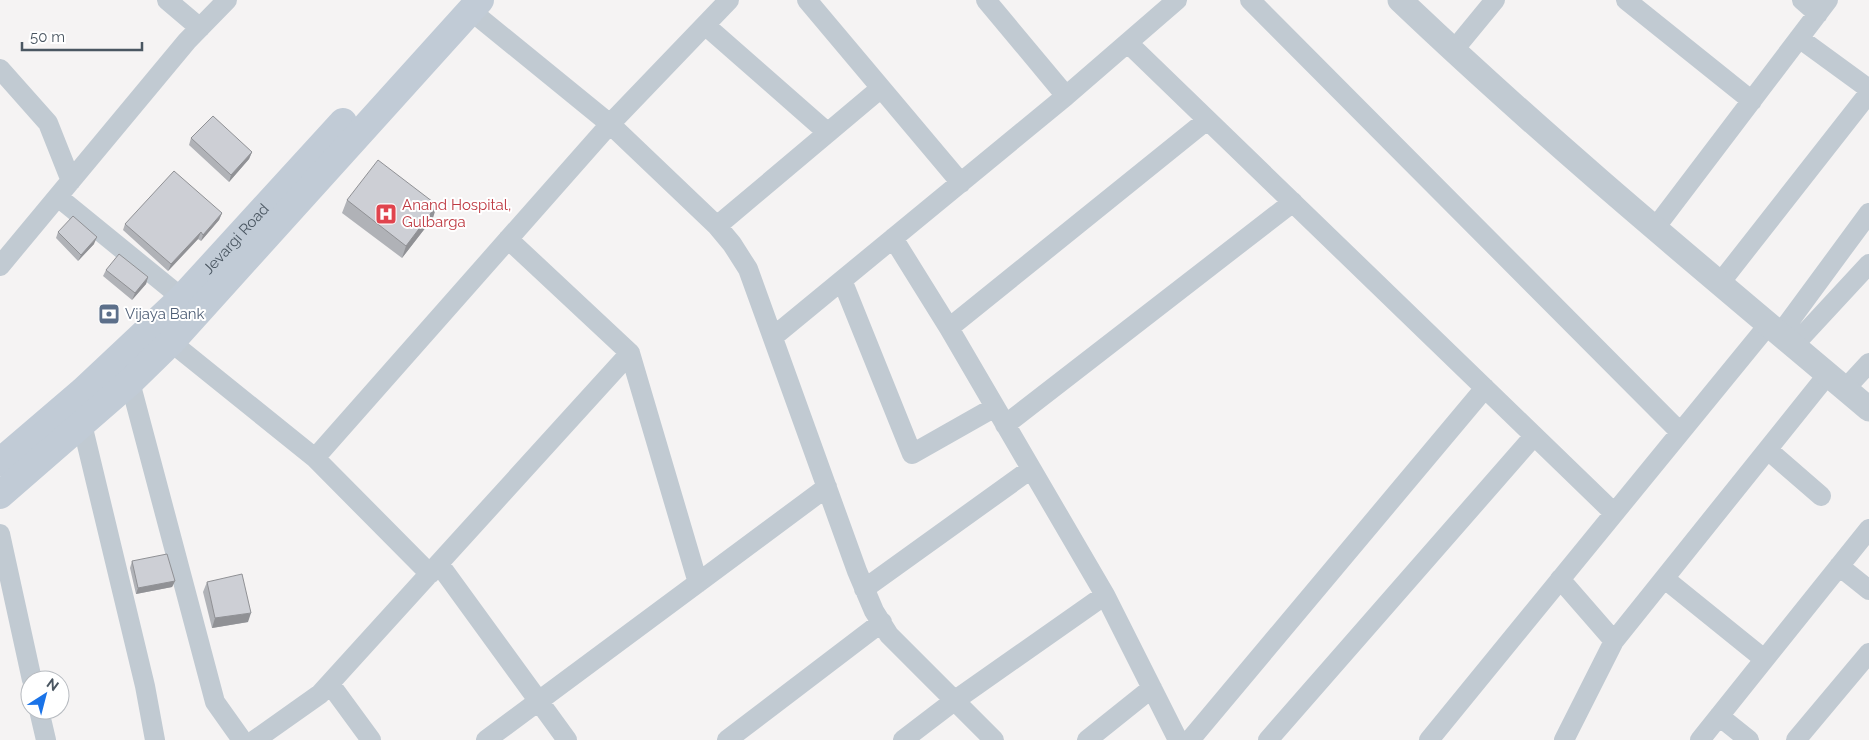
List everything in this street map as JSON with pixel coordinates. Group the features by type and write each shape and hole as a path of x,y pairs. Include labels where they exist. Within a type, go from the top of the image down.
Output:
{"main road":[{"name":"Jevargi Road","path":"0,462 83,391 182,298 468,4"},
{"path":"0,495 130,382 172,342 468,4"}],"street":[{"path":"167,0 200,28"},
{"path":"1,264 200,28 227,0"},
{"path":"315,458 610,124 729,0"},
{"path":"807,0 961,183"},
{"path":"986,0 1066,96"},
{"path":"773,336 1066,96 1177,0"},
{"path":"1250,0 1680,432"},
{"path":"1400,0 1453,51 1655,228 1869,409"},
{"path":"1453,51 1495,0"},
{"path":"1626,0 1752,101"},
{"path":"1655,228 1823,7 1802,0"},
{"path":"468,4 610,124 717,226 732,244 748,268 864,588 882,622 905,652 994,740"},
{"path":"705,25 828,133"},
{"path":"1720,283 1869,91 1799,38"},
{"path":"1128,43 1614,513"},
{"path":"0,69 7,90 48,123 71,181"},
{"path":"717,226 880,88"},
{"path":"949,328 1208,120"},
{"path":"58,197 182,298"},
{"path":"1005,425 1293,202"},
{"path":"1781,334 1869,213"},
{"path":"893,238 949,328 1105,595 1178,740"},
{"path":"508,240 630,353 698,584"},
{"path":"1429,740 1680,432 1781,334 1869,264"},
{"path":"842,280 912,454 995,407"},
{"path":"172,342 315,458 434,569 567,740"},
{"path":"255,740 320,694 330,684 630,353"},
{"path":"1564,740 1614,641 1768,450 1837,382 1869,363"},
{"path":"130,382 215,702 242,740"},
{"path":"1190,740 1485,388"},
{"path":"82,424 145,686 155,740"},
{"path":"1268,740 1534,436"},
{"path":"1768,450 1821,496"},
{"path":"864,588 1032,469"},
{"path":"486,740 537,700 698,584 827,486"},
{"path":"1700,740 1869,529"},
{"path":"0,534 30,670"},
{"path":"1839,566 1869,590"},
{"path":"1560,579 1614,641"},
{"path":"1665,579 1764,659"},
{"path":"902,740 954,701 1105,595"},
{"path":"727,740 882,622"},
{"path":"1796,740 1869,653"},
{"path":"330,684 371,740"},
{"path":"1088,740 1152,688"},
{"path":"1719,716 1749,740"},
{"path":"41,720 46,740"}],"building":[{"path":"213,116 252,152 231,175 191,138"},
{"path":"378,160 437,205 406,246 347,200"},
{"path":"174,171 222,213 203,235 201,232 171,264 125,224"},
{"path":"73,216 97,237 81,255 58,232"},
{"path":"119,254 148,277 135,293 106,270"},
{"path":"167,554 175,581 138,588 132,561"},
{"path":"242,574 251,613 215,618 207,582"}],"place":[{"name":"Anand Hospital, Gulbarga","path":"386,214"},
{"name":"Vijaya Bank","path":"109,314"}]}
